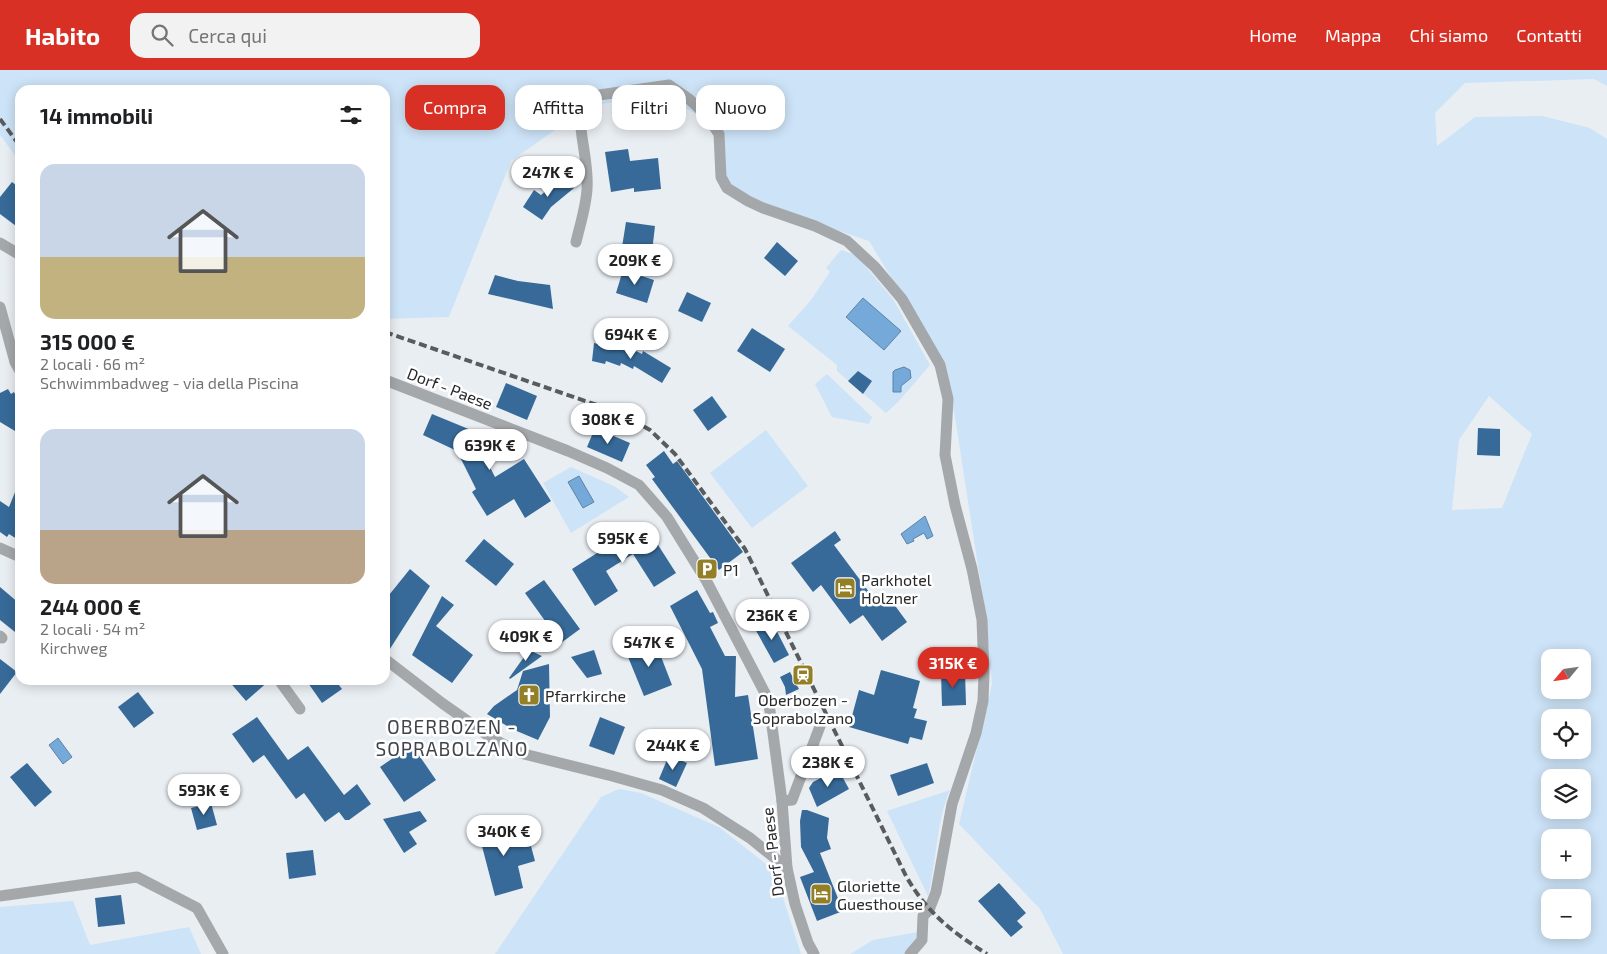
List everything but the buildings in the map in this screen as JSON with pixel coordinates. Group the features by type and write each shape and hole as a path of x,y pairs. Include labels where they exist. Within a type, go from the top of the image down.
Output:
{"street":[{"path":"576,242 587,190 587,170 580,109 592,96 669,85 689,98 706,115 719,134 720,177 727,188 763,208 815,226 847,241 875,267 902,299 940,365 948,399 945,456 982,620 983,701 976,733 952,804 936,892 929,910 923,916 922,940 910,954"},
{"path":"0,243 15,251"},
{"path":"0,308 15,362"},
{"name":"Dorf - Paese","path":"390,382 517,430 607,468 639,485 666,517 706,580 766,697 770,711 782,801 787,868 794,904 814,954"},
{"path":"0,548 15,555"},
{"path":"390,663 493,740 520,753 662,790 703,808 750,838 787,868"},
{"path":"283,685 300,709"},
{"path":"782,801 792,800 822,721"},
{"path":"0,896 137,877 197,908 223,954"}],"shaded area":[{"path":"0,70 1607,70 1607,86 1594,79 1465,83 1435,113 1437,146 1475,117 1542,116 1590,128 1607,139 1607,954 1063,954 1040,909 959,824 992,684 985,611 946,367 869,241 727,194 714,136 709,130 785,130 785,85 696,85 696,114 686,108 686,85 612,85 612,103 602,104 602,85 515,85 515,130 555,130 511,161 449,317 390,319 390,85 15,85 15,155 0,135","holes":["1489,396 1532,434 1502,508 1452,510 1459,440"]},
{"path":"841,250 856,255 893,299 930,365 886,413 837,371 837,365 788,326 811,300 830,272 826,268"},
{"path":"827,374 872,417 869,424 832,417 815,384"},
{"path":"766,430 808,486 752,528 710,473"},
{"path":"571,467 614,486 629,497 571,533 543,483"},
{"path":"619,789 641,793 719,827 766,864 778,882 801,954 495,954 601,797"},
{"path":"950,790 939,829 928,896 887,811"},
{"path":"73,901 90,945 189,927 201,954 0,954 0,907"},
{"path":"918,932 916,940 905,954 850,954 873,940"}],"water":[{"path":"863,298 901,331 884,350 846,317"},
{"path":"904,367 910,370 911,378 901,386 901,392 893,392 893,372"},
{"path":"579,476 594,502 583,508 568,482"},
{"path":"925,516 933,536 927,539 924,533 907,544 901,534"},
{"path":"58,738 72,757 63,764 49,745"}],"railway":[{"path":"0,119 15,139"},
{"path":"390,334 620,413 650,430 675,454 745,549 914,889 941,921 987,954"}],"place":[{"name":"P1","path":"707,569"},
{"name":"Parkhotel Holzner","path":"845,588"},
{"name":"Oberbozen - Soprabolzano","path":"803,675"},
{"name":"Pfarrkirche","path":"529,695"},
{"name":"Gloriette Guesthouse","path":"821,894"}],"district":[{"name":"OBERBOZEN - SOPRABOLZANO","path":"452,737"}]}
